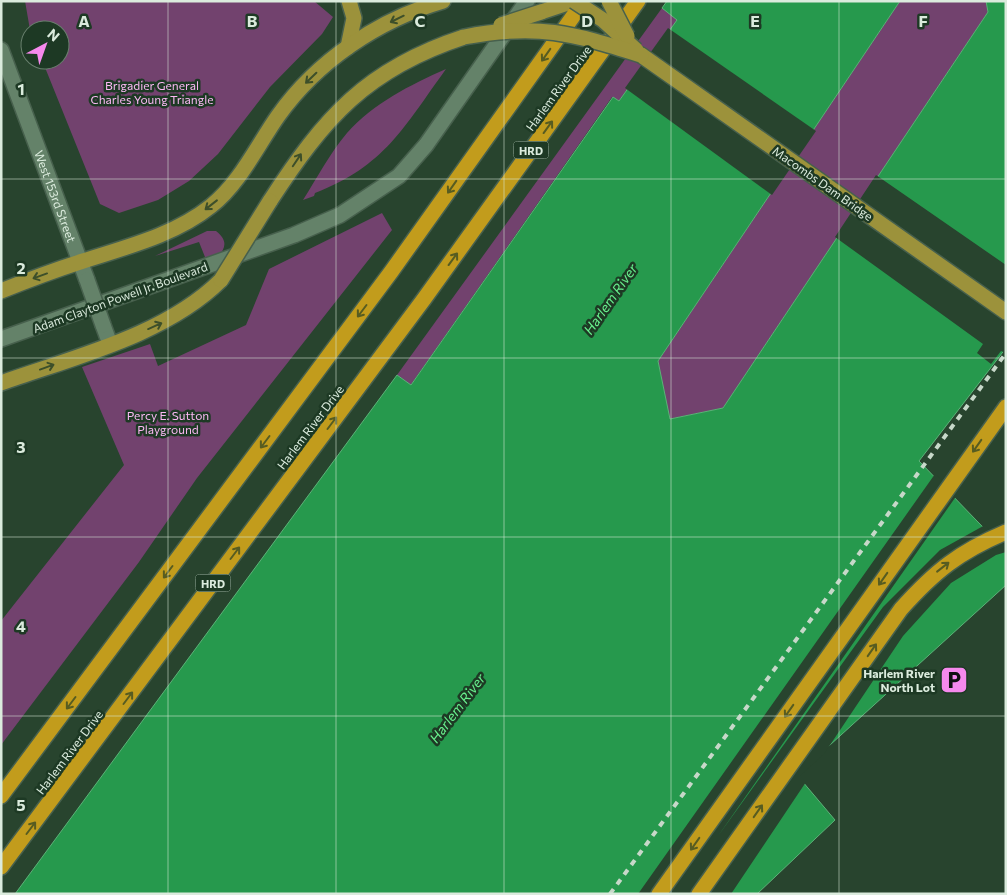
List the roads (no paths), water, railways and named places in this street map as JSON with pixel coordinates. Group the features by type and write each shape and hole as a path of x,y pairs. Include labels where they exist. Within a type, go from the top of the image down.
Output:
{"highway":[{"path":"1,796 391,272 584,1"},
{"name":"Harlem River Drive","path":"1,866 424,299 638,1"},
{"path":"659,894 1006,407"},
{"path":"699,894 901,609 937,572 958,555 1006,532"}],"main road":[{"path":"348,47 354,18 349,1"},
{"path":"1,291 162,233 210,207 233,184 293,96 312,76 348,47 391,22 442,1"},
{"path":"464,37 574,1 603,20 641,55"},
{"path":"610,1 619,24 641,55"},
{"name":"Adam Clayton Powell Jr. Boulevard","path":"1,384 110,344 178,316 208,294 221,280 270,201 313,138 351,97 398,65 427,51 464,37 494,31 541,29 589,38 641,55"},
{"name":"Macombs Dam Bridge","path":"641,55 1006,312"}],"street":[{"name":"Adam Clayton Powell Jr. Boulevard","path":"1,339 294,235 340,215 377,192 399,176 426,145 527,1"},
{"name":"West 153rd Street","path":"1,50 110,344"}],"water":[{"name":"Harlem River","path":"667,1 900,1 658,361 670,419 723,408 988,12 986,1 1006,1 1006,348 919,461 1006,551 1006,585 797,775 835,820 757,894 15,894 397,375 411,385 613,97 619,101 677,20 662,8"}],"railway":[{"path":"610,894 1006,353"}],"place":[{"name":"Harlem River North Lot","path":"954,680"}],"park label":[{"name":"Brigadier General Charles Young Triangle","path":"152,92"},
{"name":"Percy E. Sutton Playground","path":"168,422"}]}
